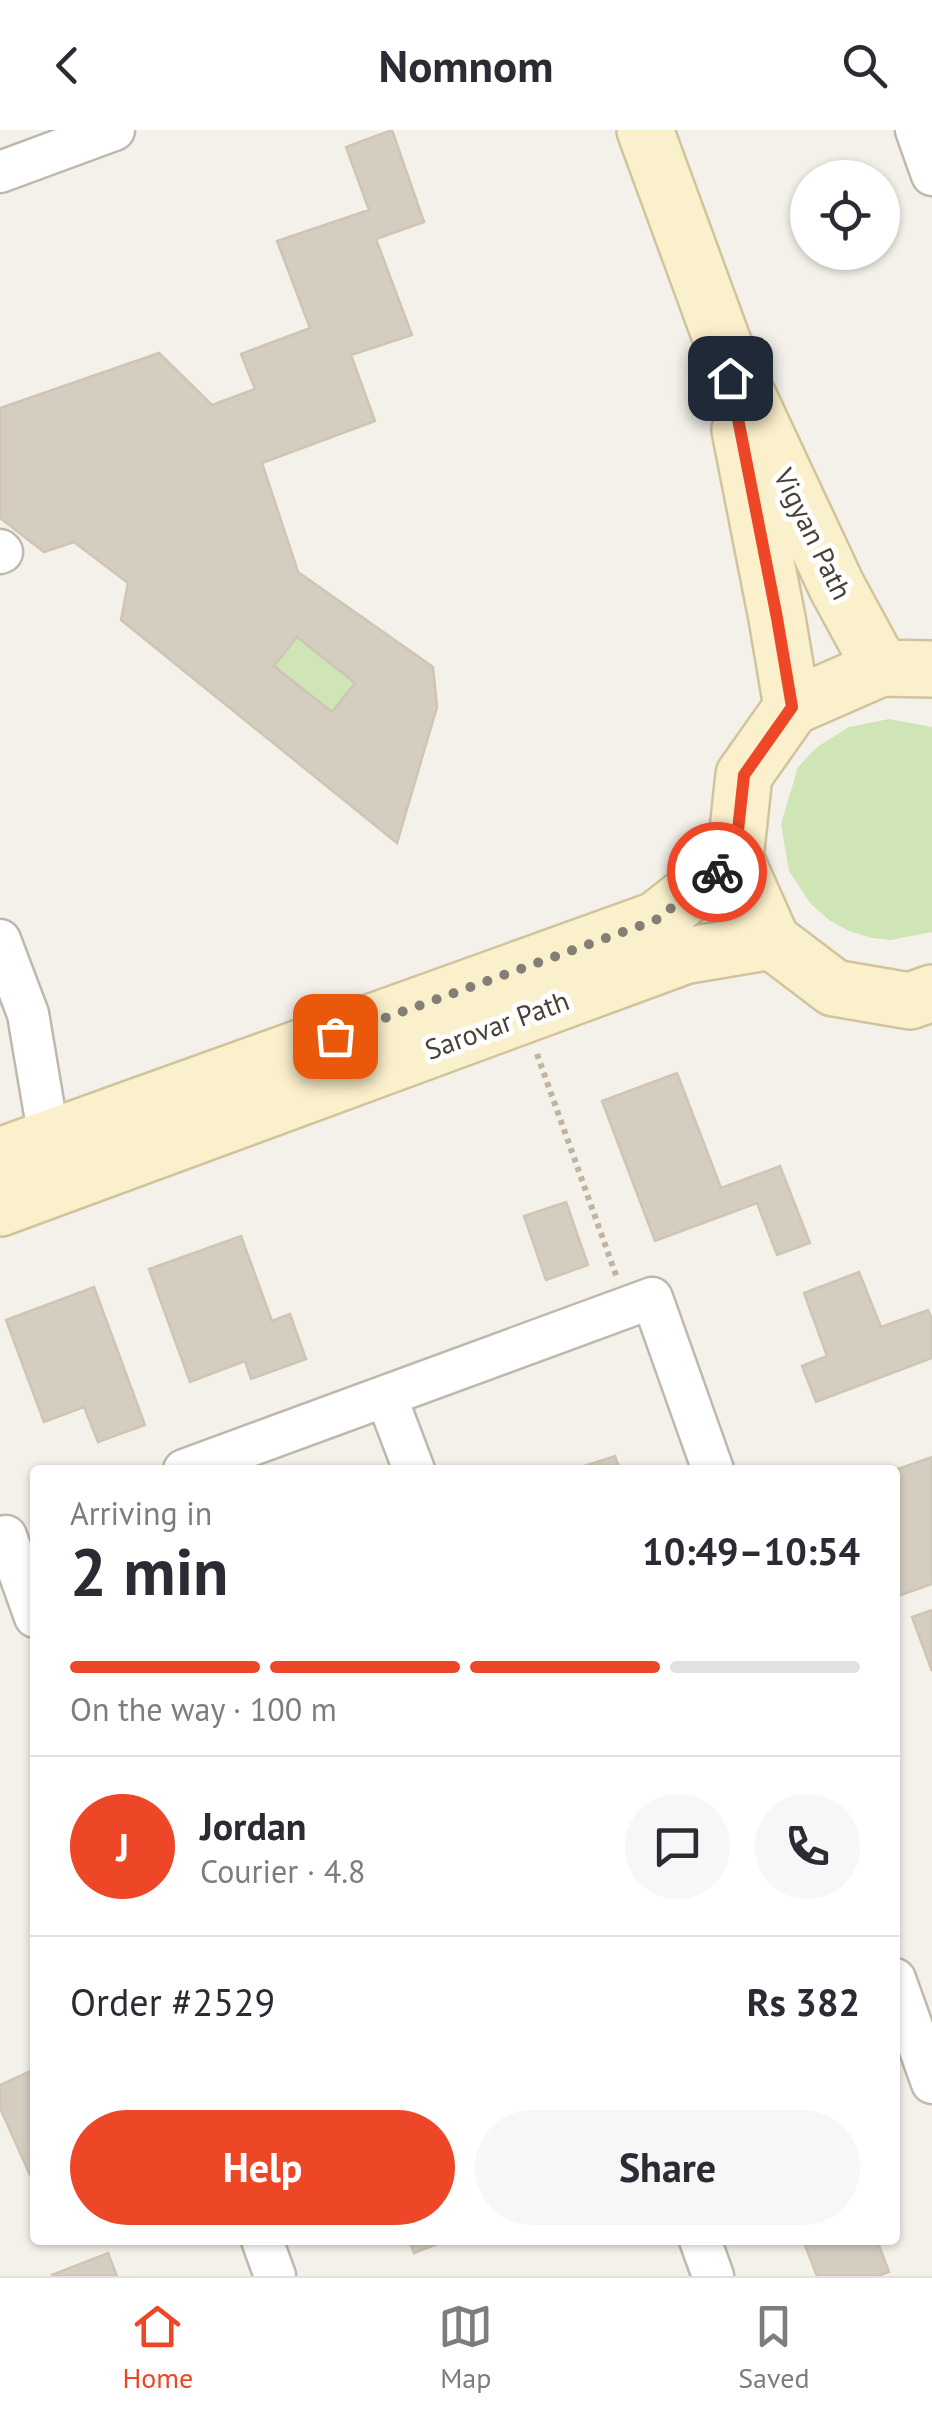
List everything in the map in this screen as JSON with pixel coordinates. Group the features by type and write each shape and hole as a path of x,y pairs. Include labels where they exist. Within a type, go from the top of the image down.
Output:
{"main road":[{"name":"Vigyan Path","path":"644,130 723,344 837,587 907,668"},
{"name":"Vigyan Path","path":"723,344 792,707"},
{"path":"907,668 792,707 744,775 735,858 772,941 834,988 925,1012"},
{"name":"Sarovar Path","path":"25,1147 656,920 735,858"},
{"name":"Sarovar Path","path":"0,1208 684,956 772,941"}],"street":[{"path":"0,172 114,130"},
{"path":"916,130 932,175"},
{"path":"0,940 14,1019 25,1147"},
{"path":"198,1465 652,1298 711,1465"},
{"path":"386,1396 412,1465"},
{"path":"13,1533 30,1598"},
{"path":"900,1993 932,2083"},
{"path":"264,2245 275,2276"},
{"path":"702,2245 713,2276"}],"path":[{"path":"524,1015 627,1307"}],"green space":[{"path":"297,637 355,683 332,712 274,666"},
{"path":"889,719 932,727 932,932 891,940 849,931 810,903 789,871 781,824 798,767 817,747 849,727"}],"building":[{"path":"392,130 424,222 376,239 412,335 351,355 375,421 262,463 298,572 433,667 437,707 397,843 121,620 128,583 74,542 44,552 0,518 0,408 159,353 212,405 255,389 241,354 310,328 277,241 369,210 346,147","holes":["297,637 355,683 332,712 274,666"]},
{"path":"677,1073 721,1188 780,1166 810,1243 777,1255 757,1203 655,1241 602,1101"},
{"path":"566,1202 588,1265 546,1280 524,1216"},
{"path":"241,1236 272,1321 290,1314 306,1359 251,1379 245,1361 190,1382 149,1269"},
{"path":"859,1272 881,1327 928,1310 932,1319 932,1358 816,1402 802,1366 827,1356 804,1293"},
{"path":"94,1287 145,1425 98,1442 84,1407 44,1422 6,1320"},
{"path":"615,1456 618,1465 587,1465"},
{"path":"932,1457 932,1584 900,1595 900,1468"},
{"path":"932,1610 932,1671 912,1617"},
{"path":"30,2071 30,2175 0,2108 0,2085"},
{"path":"411,2245 434,2245 414,2253"},
{"path":"805,2245 879,2245 889,2272 878,2276 817,2276"},
{"path":"108,2253 117,2276 52,2275"}],"way so far":[{"path":"335,1036 656,920 717,872"}],"route":[{"path":"717,872 735,858 744,775 792,707 730,378"}]}
